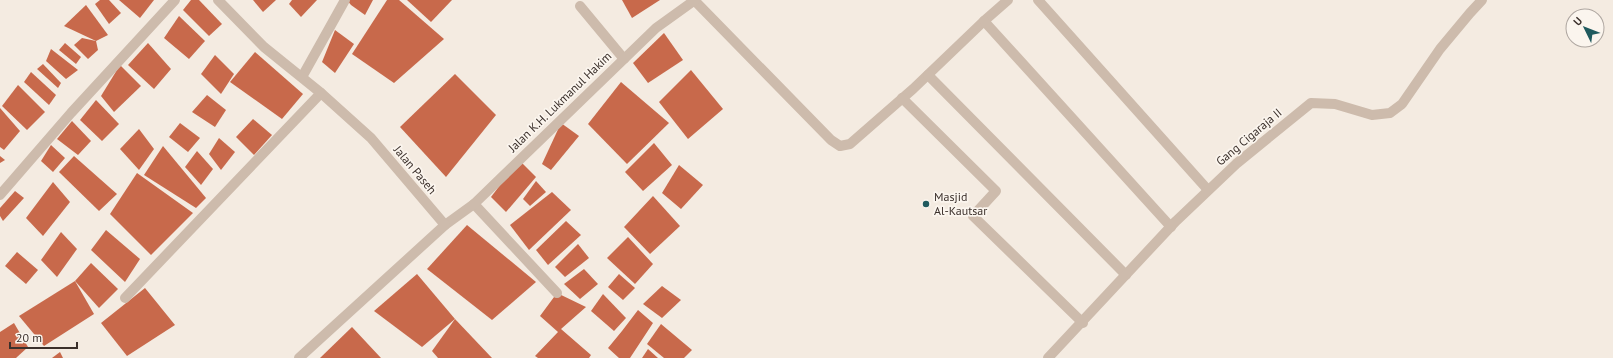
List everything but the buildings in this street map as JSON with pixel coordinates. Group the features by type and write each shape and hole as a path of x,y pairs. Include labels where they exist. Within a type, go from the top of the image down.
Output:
{"street":[{"path":"0,195 71,113 174,0"},
{"name":"Jalan Paseh","path":"218,0 264,47 302,77 371,138 445,225"},
{"path":"302,77 344,0"},
{"path":"694,0 831,140 840,146 850,144 928,75 1008,0"},
{"name":"Jalan K.H. Lukmanul Hakim","path":"445,225 474,204 656,28 694,0"},
{"path":"1038,0 1208,190"},
{"name":"Gang Cigaraja II","path":"1048,358 1083,323 1171,227 1236,164 1311,103 1335,104 1372,115 1390,113 1402,104 1440,49 1482,0"},
{"path":"580,6 624,59"},
{"path":"984,21 1171,227"},
{"path":"928,75 1126,275"},
{"path":"125,298 320,93"},
{"path":"902,98 996,191 973,216 1083,323"},
{"path":"474,204 557,293"},
{"path":"299,358 445,225"}],"place":[{"name":"Masjid Al-Kautsar","path":"926,204"}]}
